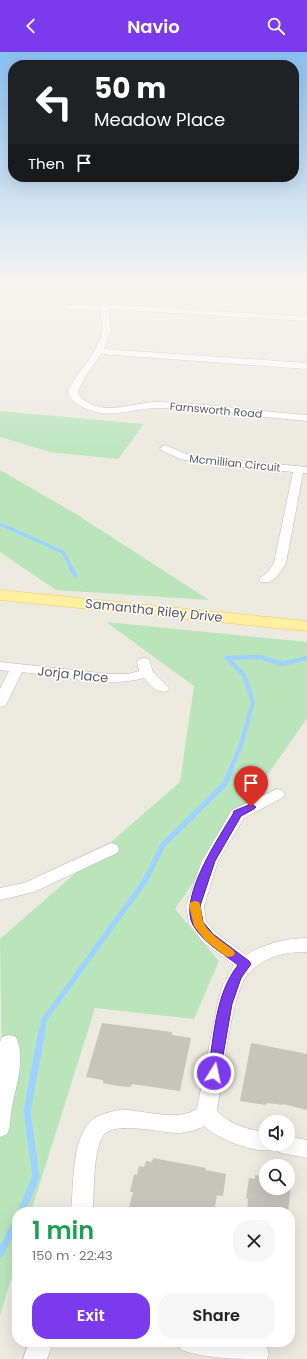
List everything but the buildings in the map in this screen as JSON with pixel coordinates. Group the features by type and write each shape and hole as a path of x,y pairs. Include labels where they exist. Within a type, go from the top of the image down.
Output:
{"main road":[{"name":"Samantha Riley Drive","path":"0,594 307,626"}],"street":[{"path":"102,342 98,351 307,366"},
{"name":"Farnsworth Road","path":"98,351 75,388 74,394 75,398 94,409 108,411 146,405 160,405 307,418"},
{"name":"Mcmillian Circuit","path":"165,448 184,457 201,460 303,469"},
{"path":"265,579 272,575 280,563 303,469"},
{"name":"Jorja Place","path":"0,666 109,678 129,678 145,667 162,688"},
{"path":"0,703 17,668"},
{"path":"245,964 209,937 198,923 194,906 210,861 238,814 277,794"},
{"path":"0,894 28,888 111,849"},
{"path":"82,1207 87,1151 96,1128 111,1120 129,1119 152,1123 180,1124 198,1121 206,1114 226,1004 236,976 245,964 275,949 300,944 307,945"},
{"path":"0,1128 1,1113 10,1070 9,1044"},
{"path":"206,1114 219,1127 244,1137 259,1140"},
{"path":"295,1147 307,1149"},
{"path":"35,1359 39,1347"},
{"path":"217,1347 257,1354"}],"green space":[{"path":"0,411 144,424 118,459 50,452 0,437"},
{"path":"0,470 76,514 209,600 56,590 0,552"},
{"path":"106,622 307,642 307,718 175,909 219,961 194,1019 95,1008 33,1207 12,1207 12,1276 0,1315 0,1074 2,1068 0,939 180,782 194,686"}],"waterway":[{"path":"0,524 63,552 72,569"},
{"path":"71,568 75,575"},
{"path":"229,773 241,745 253,702 244,675 227,658 260,657 282,664 307,658"},
{"path":"42,1032 44,1020 145,881 163,845 225,784 230,772"},
{"path":"23,1207 36,1177 27,1111 42,1031"},
{"path":"0,1254 12,1230"}],"slow traffic":[{"path":"195,905 198,923 209,937 229,953"}],"route":[{"path":"214,1073 226,1004 236,976 245,964 209,937 198,923 194,906 210,861 238,814 251,807"}]}
